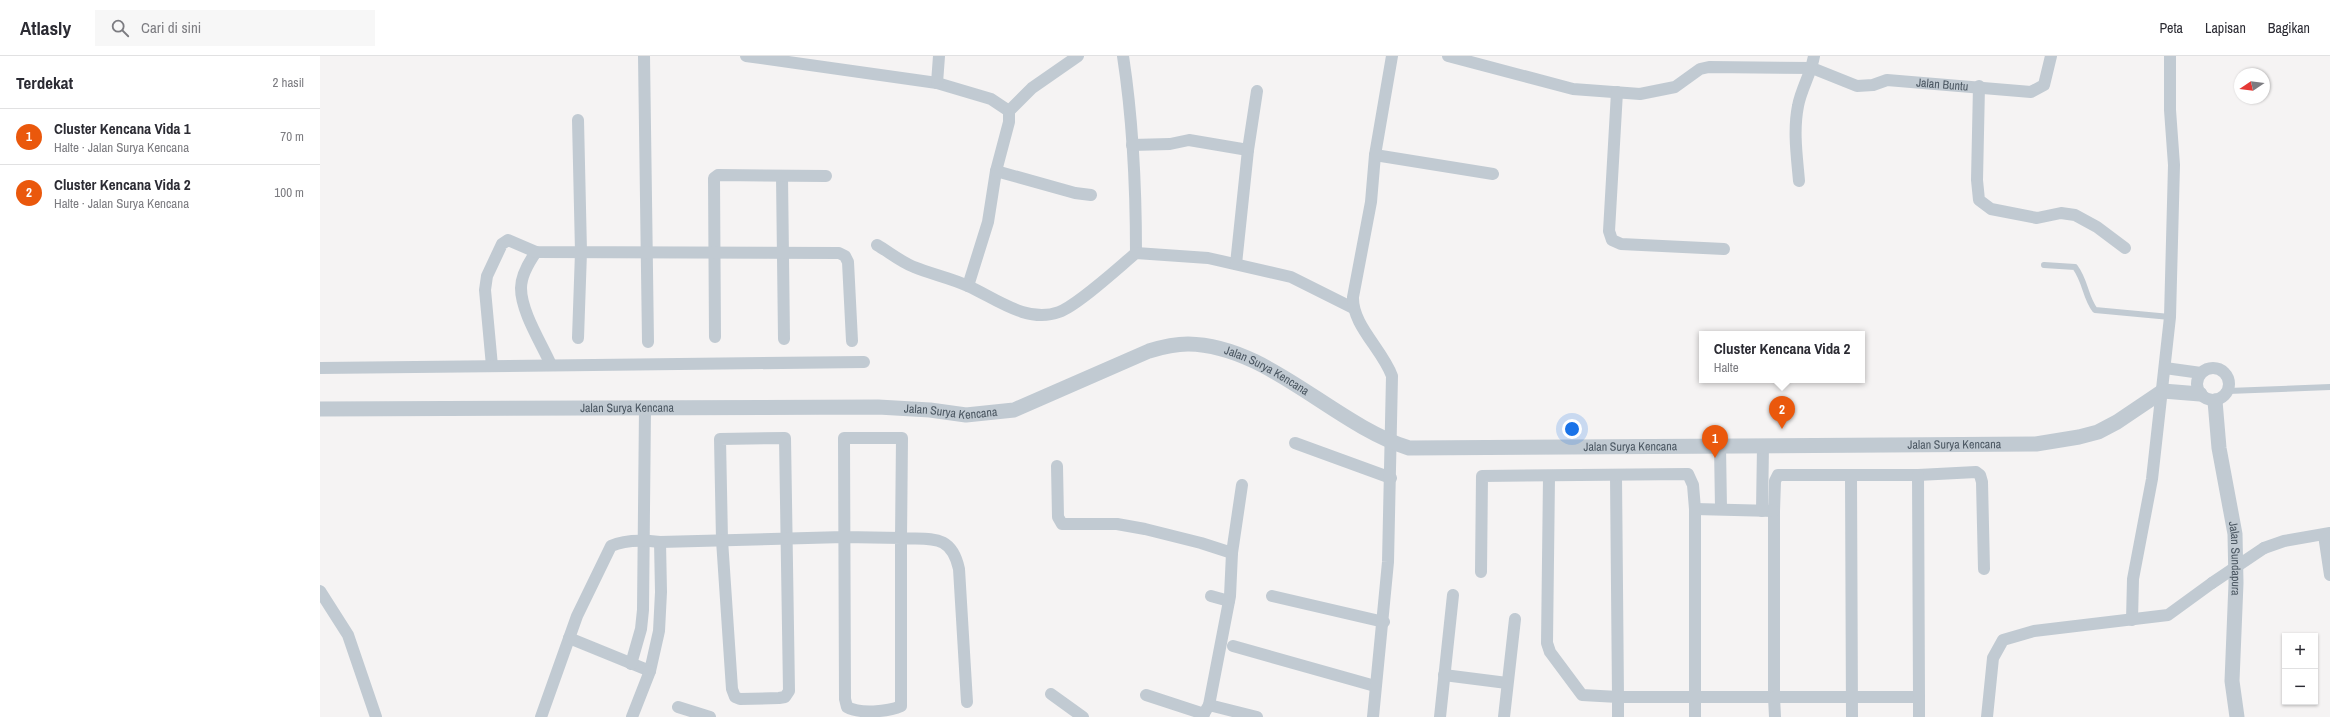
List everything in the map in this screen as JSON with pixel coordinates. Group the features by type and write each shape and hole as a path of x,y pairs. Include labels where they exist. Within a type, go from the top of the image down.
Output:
{"street":[{"path":"644,56 648,252 648,342"},
{"path":"746,56 937,83 991,99 1009,111"},
{"path":"937,83 939,56"},
{"path":"968,286 988,222 996,171 1009,122 1009,111 1032,88 1078,56"},
{"path":"1123,56 1132,145 1136,253"},
{"path":"1373,717 1375,686 1384,622 1391,478 1392,376 1384,358 1356,318 1353,308 1371,202 1374,155 1392,56"},
{"path":"1448,56 1540,78 1573,89 1617,92 1656,92 1675,87 1700,69 1709,67 1813,62 1798,106 1795,130 1798,181"},
{"name":"Jalan Buntu","path":"1813,62 1857,86 1873,85 1887,80 1979,86 2032,92 2044,85 2051,56"},
{"path":"2132,620 2133,580 2152,480 2170,317 2174,181 2170,56"},
{"path":"1979,86 1977,180 1979,200 1991,209 2037,218 2061,213 2075,216 2097,227 2125,248"},
{"path":"1236,264 1248,150 1257,91"},
{"path":"1617,92 1609,231 1612,240 1621,244 1724,249"},
{"path":"578,120 581,252 578,338"},
{"path":"1132,145 1170,144 1189,140 1248,150"},
{"path":"1374,155 1493,174"},
{"path":"996,171 1075,193 1092,195"},
{"path":"716,337 714,178 718,175 826,176"},
{"path":"782,176 784,339"},
{"path":"492,366 486,290 487,276 502,244 508,240 536,252 839,253 845,256 848,262 852,340"},
{"path":"877,245 912,266 968,286 999,303 1031,314 1045,315 1059,312 1074,303 1136,253 1208,258 1291,277 1353,308"},
{"path":"536,252 527,264 521,288 525,307 551,365"},
{"name":"Jalan Surya Kencana","path":"320,409 878,406 930,410 966,415 982,414 1014,410 1149,351 1173,345 1189,344 1228,350 1257,362 1366,430 1391,442 1409,448 1439,449 1500,446 2036,444 2080,437 2098,432 2117,422 2162,391"},
{"path":"320,368 864,362"},
{"path":"2162,391 2200,394 2209,400 2215,401 2225,396 2228,391 2229,380 2222,370 2211,368 2201,373 2165,368"},
{"path":"2200,394 2197,383 2201,373"},
{"name":"Jalan Sundapura","path":"2215,401 2219,448 2234,534 2236,583 2232,681 2237,717"},
{"path":"631,664 641,629 643,610 645,408"},
{"path":"720,438 785,438 790,691 785,697 740,700 735,697 732,689 722,540 720,438"},
{"path":"844,438 902,438 901,538 902,706 894,710 853,710 847,707 845,699 844,438"},
{"path":"1295,443 1391,478"},
{"path":"1720,446 1721,508"},
{"path":"1763,446 1768,511 1774,717"},
{"path":"1057,466 1057,512 1062,524 1117,524 1201,542 1232,553"},
{"path":"1768,511 1775,481 1778,475 1918,475 1976,472 1980,475 1982,482 1984,569"},
{"path":"1481,572 1482,476 1549,477 1688,474 1694,485 1695,509 1695,717"},
{"path":"1851,475 1852,717"},
{"path":"1918,475 1919,717"},
{"path":"1616,476 1618,717"},
{"path":"1549,477 1547,644 1550,652 1582,695 1618,697 1919,697"},
{"path":"1205,712 1229,601 1232,553 1242,485"},
{"path":"1695,509 1721,508 1768,511"},
{"path":"1987,717 1993,658 2003,640 2034,631 2168,615 2264,548 2284,541 2327,534 2330,574"},
{"path":"540,717 577,616 611,546 620,542 644,540 660,542 844,537 901,538 941,541 951,548 957,558 959,569 967,702"},
{"path":"632,717 650,671 659,631 661,592 660,542"},
{"path":"320,591 348,635 376,717"},
{"path":"1211,596 1229,601"},
{"path":"1272,596 1384,622"},
{"path":"1440,717 1453,596"},
{"path":"1504,717 1514,618"},
{"path":"569,638 650,671"},
{"path":"1233,646 1375,686"},
{"path":"1444,675 1508,683"},
{"path":"1051,694 1083,717"},
{"path":"1146,695 1205,712 1257,717"},
{"path":"678,707 710,717"}],"lane":[{"path":"2044,265 2075,267 2083,278 2088,298 2096,310 2170,317"},
{"path":"2228,391 2330,388"}],"place":[{"name":"Cluster Kencana Vida 2","path":"1782,429"},
{"name":"Cluster Kencana Vida 1","path":"1715,458"}]}
